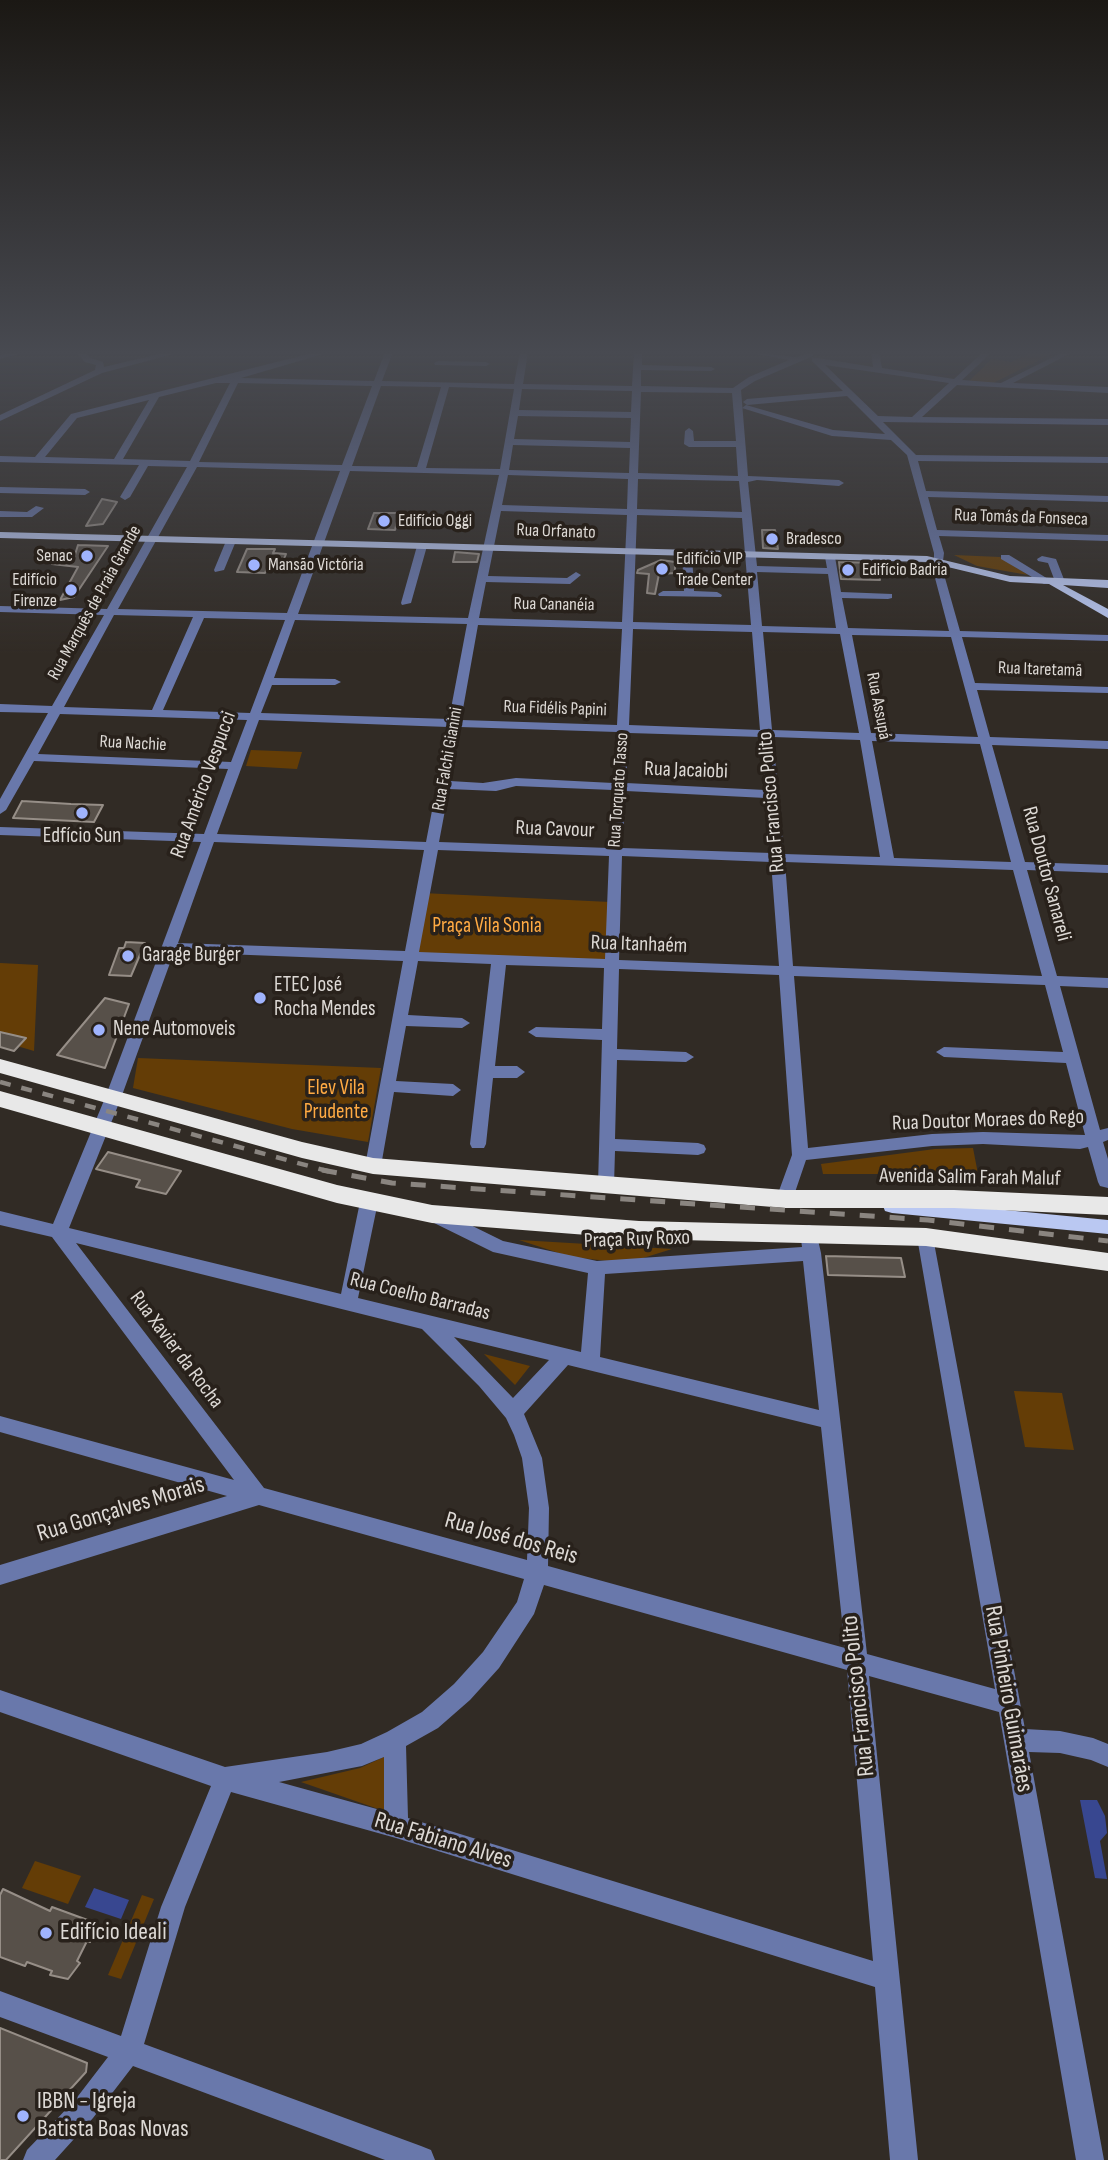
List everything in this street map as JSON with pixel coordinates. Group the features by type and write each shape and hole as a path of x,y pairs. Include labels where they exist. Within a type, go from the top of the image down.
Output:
{"highway":[{"name":"Avenida Salim Farah Maluf","path":"0,1066 339,1160 373,1166 785,1199 954,1199 1108,1206"},
{"path":"0,1099 369,1202 432,1214 811,1242 926,1237 1108,1262"}],"main road":[{"name":"Rua Orfanato","path":"0,536 629,551 687,553 750,561 830,557 938,561 989,575 1108,584"},
{"path":"1054,582 1108,614"},
{"path":"831,1200 1108,1227"}],"street":[{"path":"38,460 43,453"},
{"path":"116,463 122,453"},
{"name":"Rua Marquês de Praia Grande","path":"0,810 199,453"},
{"name":"Rua Américo Vespucci","path":"58,1233 113,1098 352,453"},
{"path":"421,470 426,453"},
{"name":"Rua Falchi Gianini","path":"373,1166 430,847 507,453"},
{"name":"Rua Torquato Tasso","path":"606,1185 615,853 623,729 634,453"},
{"name":"Rua Francisco Polito","path":"743,453 753,479 746,515 778,859 800,1155 785,1199"},
{"path":"908,453 912,458 934,533 938,561"},
{"path":"912,458 1108,460"},
{"path":"0,459 839,483"},
{"path":"125,496 144,464"},
{"path":"0,490 85,492"},
{"path":"923,494 1108,499"},
{"path":"0,514 29,515 39,508"},
{"path":"496,508 746,515"},
{"name":"Rua Tomás da Fonseca","path":"934,533 1108,538"},
{"path":"219,570 231,541"},
{"path":"406,603 422,546"},
{"path":"687,553 689,594"},
{"name":"Rua Assupá","path":"830,557 843,631 848,638 888,863"},
{"path":"1005,557 1054,582"},
{"path":"1042,559 1052,561 1054,582"},
{"path":"750,561 832,571"},
{"path":"481,579 570,581 576,575"},
{"name":"Rua Doutor Sanareli","path":"940,578 1072,1058 1102,1136 1106,1182"},
{"path":"663,594 718,595"},
{"path":"836,595 888,596"},
{"name":"Rua Cananéia","path":"0,609 1108,638"},
{"path":"156,713 200,614"},
{"path":"267,681 335,682"},
{"name":"Rua Itaretamã","path":"970,686 1108,690"},
{"name":"Rua Fidélis Papini","path":"0,708 1108,745"},
{"name":"Rua Nachie","path":"30,757 235,766"},
{"name":"Rua Jacaiobi","path":"444,785 488,785 547,790 557,786 772,794"},
{"name":"Rua Cavour","path":"0,831 1108,869"},
{"name":"Rua Itanhaém","path":"169,947 1108,983"},
{"path":"478,1144 499,961"},
{"path":"398,1020 462,1023"},
{"path":"536,1032 610,1035"},
{"path":"944,1052 1072,1058"},
{"path":"610,1054 686,1057"},
{"path":"486,1072 517,1072"},
{"path":"386,1086 453,1090"},
{"name":"Rua Doutor Moraes do Rego","path":"800,1155 932,1140 983,1138 1080,1143 1102,1136"},
{"path":"607,1145 698,1149"},
{"path":"348,1303 369,1202"},
{"name":"Praça Ruy Roxo","path":"432,1214 499,1247 597,1268 811,1242"},
{"name":"Rua Coelho Barradas","path":"0,1218 829,1421"},
{"name":"Rua Xavier da Rocha","path":"58,1233 258,1496"},
{"name":"Rua Pinheiro Guimarães","path":"926,1237 1090,2160"},
{"name":"Rua Francisco Polito","path":"811,1242 857,1662 904,2160"},
{"path":"590,1362 597,1268"},
{"path":"37,2160 85,2109 129,2051 173,1908 225,1779 327,1763 362,1755 395,1741 430,1720 462,1692 491,1660 520,1620 537,1573 539,1518 536,1479 524,1435 513,1412 477,1371 427,1322"},
{"path":"513,1412 564,1356"},
{"name":"Rua José dos Reis","path":"0,1424 1009,1704"},
{"name":"Rua Gonçalves Morais","path":"0,1575 258,1496"},
{"name":"Rua Fabiano Alves","path":"0,1701 225,1779 396,1826 886,1978"},
{"path":"1015,1740 1060,1742 1093,1749 1108,1756"},
{"path":"395,1741 396,1826"},
{"path":"0,2004 421,2160"}],"green space":[{"path":"954,555 1000,557 1028,575 977,566"},
{"path":"251,750 302,752 297,769 246,766"},
{"name":"Praça Vila Sonia","path":"422,893 610,902 607,965 411,957"},
{"path":"0,963 38,965 34,1051 0,1041"},
{"name":"Elev Vila Prudente","path":"138,1058 381,1068 368,1142 292,1129 133,1088"},
{"path":"973,1148 978,1174 823,1174 821,1164 935,1149"},
{"path":"519,1240 672,1249 627,1263 571,1257"},
{"path":"484,1354 530,1366 515,1385"},
{"path":"1014,1391 1062,1393 1074,1450 1025,1447"},
{"path":"386,1756 387,1812 301,1782 360,1768"},
{"path":"35,1861 81,1876 68,1904 22,1888"},
{"path":"142,1895 154,1899 121,1979 108,1975"}],"water":[{"path":"1080,1800 1097,1800 1105,1816 1107,1833 1100,1841 1107,1879 1095,1878"},
{"path":"94,1888 129,1900 121,1919 85,1907"}],"building":[{"path":"102,499 117,502 103,524 86,526"},
{"name":"Edifício Oggi","path":"374,513 399,513 395,530 368,529"},
{"name":"Bradesco","path":"762,530 775,530 778,549 763,548"},
{"path":"78,545 108,546 74,597 60,600 78,567 52,564 74,558"},
{"name":"Mansão Victória","path":"247,549 275,549 273,553 286,554 280,569 267,568 265,573 237,572"},
{"path":"455,552 479,554 477,562 453,562"},
{"path":"661,560 675,562 675,573 659,574 655,594 647,593 649,574 637,573 638,570"},
{"name":"Edifício Badria","path":"839,562 877,563 880,580 841,579"},
{"path":"22,801 103,805 94,822 13,818"},
{"name":"Garage Burger","path":"126,942 145,943 131,976 109,975 119,948 124,948"},
{"name":"Nene Automoveis","path":"105,998 129,1004 105,1068 57,1055"},
{"path":"0,1032 26,1038 14,1051 0,1047"},
{"path":"108,1152 181,1171 166,1194 136,1187 140,1180 96,1169"},
{"path":"826,1256 901,1258 905,1277 828,1275"},
{"name":"Edifício Ideali","path":"3,1889 50,1911 52,1907 93,1922 90,1942 87,1941 77,1961 80,1963 68,1979 50,1975 52,1971 27,1962 25,1966 0,1957 0,1895"},
{"name":"IBBN - Igreja Batista Boas Novas","path":"0,2028 87,2063 86,2072 6,2160 0,2160"}],"railway":[{"path":"0,1082 327,1171"},
{"path":"322,1170 327,1171"},
{"path":"327,1171 392,1183 928,1220 1108,1241"}],"place":[{"name":"Edifício Oggi","path":"384,521"},
{"name":"Bradesco","path":"772,539"},
{"name":"Senac","path":"87,556"},
{"name":"Mansão Victória","path":"254,565"},
{"name":"Edifício VIP Trade Center","path":"662,569"},
{"name":"Edifício Badria","path":"848,570"},
{"name":"Edifício Firenze","path":"71,590"},
{"name":"Edfício Sun","path":"82,813"},
{"name":"Garage Burger","path":"128,956"},
{"name":"ETEC José Rocha Mendes","path":"260,998"},
{"name":"Nene Automoveis","path":"99,1030"},
{"name":"Edifício Ideali","path":"46,1933"},
{"name":"IBBN - Igreja Batista Boas Novas","path":"23,2116"}]}
